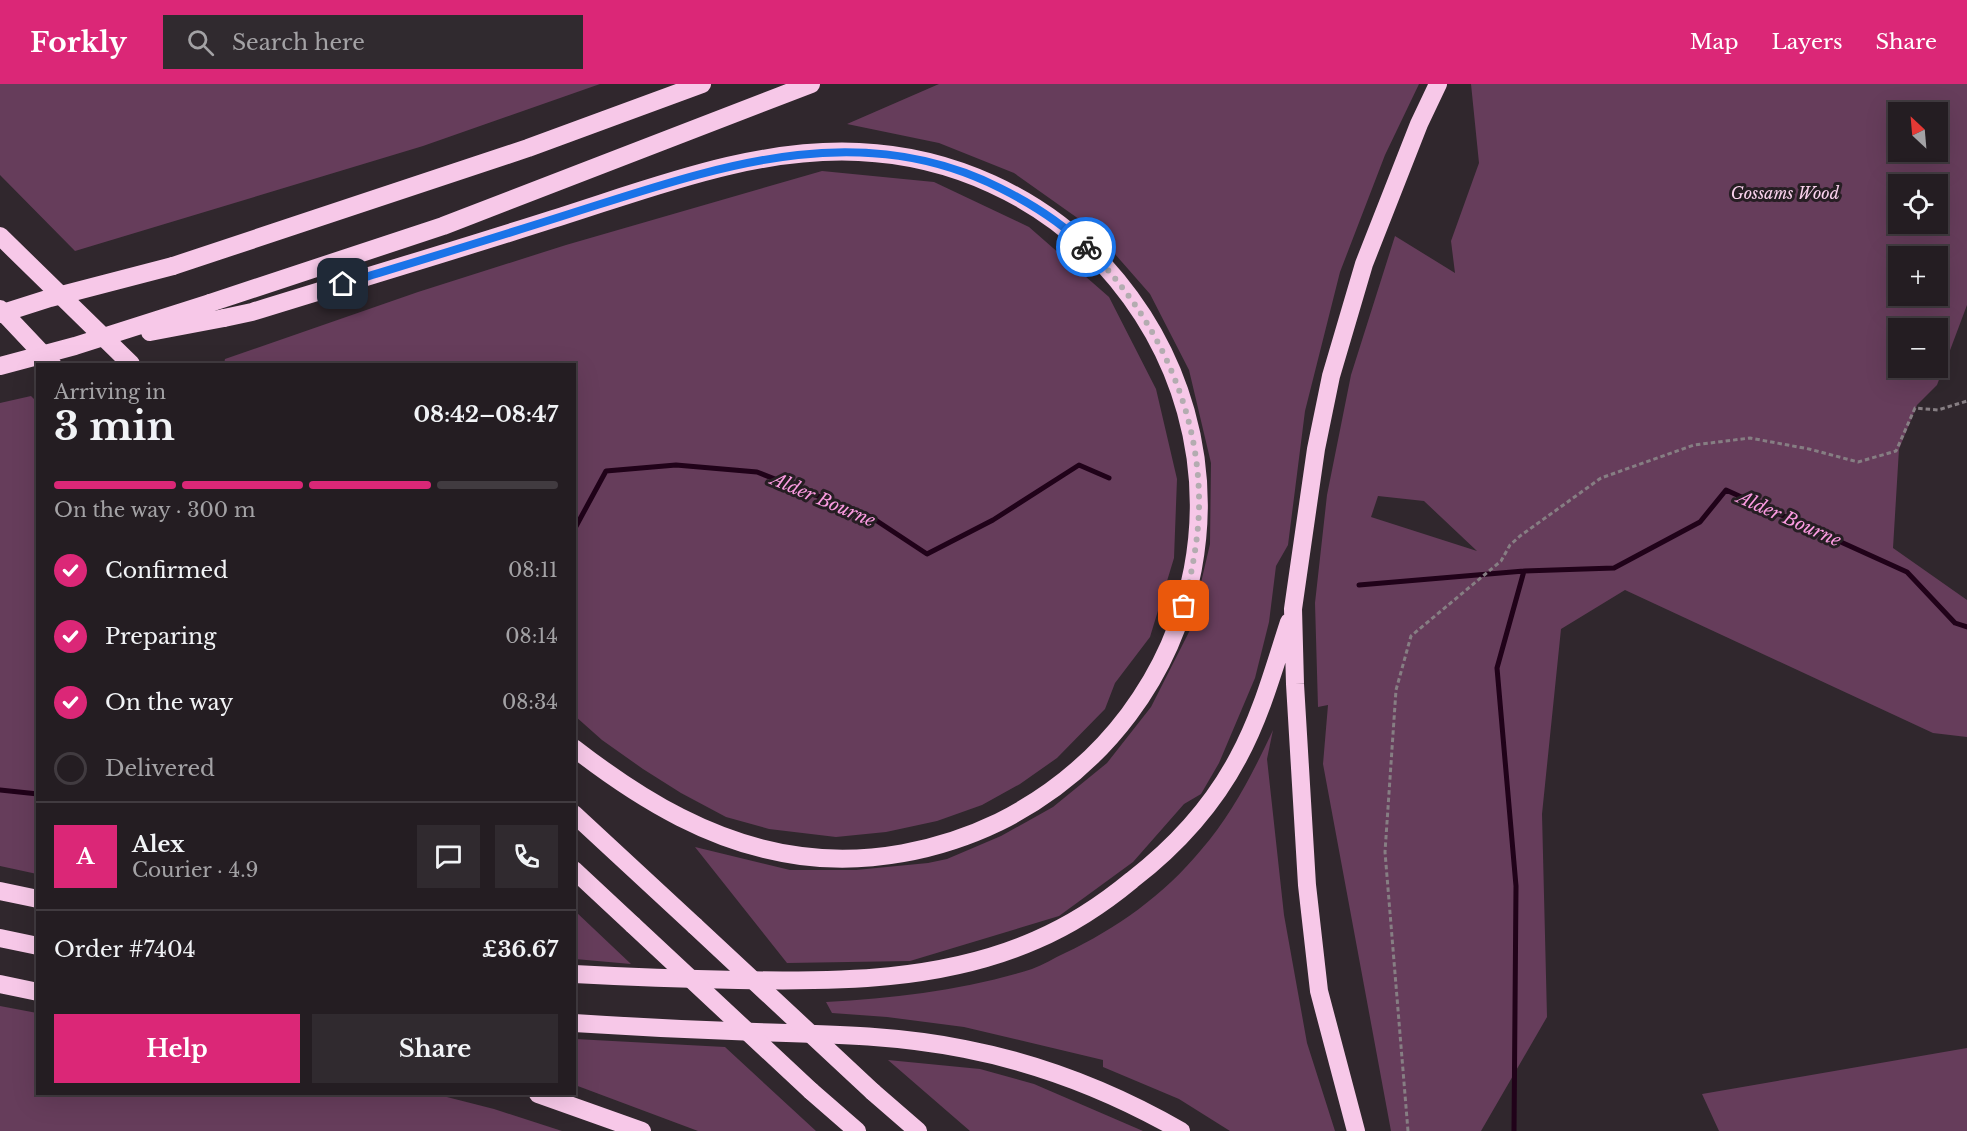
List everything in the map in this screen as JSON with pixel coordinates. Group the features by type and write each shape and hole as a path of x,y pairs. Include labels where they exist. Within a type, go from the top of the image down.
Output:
{"highway":[{"path":"0,308 173,267 528,148 702,84"},
{"path":"0,366 75,346 454,222 812,84"},
{"path":"1356,1131 1319,991 1307,885 1294,684 1293,609 1316,449 1331,376 1364,264 1419,124 1438,84"},
{"path":"75,346 252,312 681,179 755,160 839,152 892,155 924,160 980,178 1049,216 1082,242 1116,278 1159,344 1186,411 1198,476 1198,522 1191,576 1184,606 1169,648 1134,709 1116,732 1083,766 1043,796 1012,815 970,835 902,853 833,859 758,848 705,830 646,799 576,749"},
{"path":"0,236 130,363"},
{"path":"0,314 50,298"},
{"path":"0,308 51,363"},
{"path":"576,974 641,978 801,981 884,976 972,962 1009,951 1056,931 1105,901 1158,860 1194,823 1215,796 1247,741 1293,609"},
{"path":"576,816 873,1092 918,1131"},
{"path":"576,872 857,1131"},
{"path":"0,891 36,899"},
{"path":"0,938 36,946"},
{"path":"0,984 36,992"},
{"path":"576,1023 691,1030 865,1035 957,1047 1013,1060 1078,1081 1119,1098 1181,1131"},
{"path":"541,1095 642,1131"}],"path":[{"path":"1408,1131 1385,852 1396,690 1411,636 1499,562 1510,545 1600,478 1694,445 1750,438 1809,449 1858,462 1896,451 1915,408 1938,410 1967,401"}],"green space":[{"path":"0,84 600,84 423,146 75,251 0,175"},
{"path":"939,84 1419,84 1385,155 1340,272 1305,411 1288,545 1276,566 1269,622 1255,678 1219,763 1201,794 1184,804 1133,862 1059,916 910,961 787,963 695,847 790,870 856,870 928,863 947,859 1001,836 1053,807 1107,763 1151,707 1190,630 1210,544 1211,463 1189,370 1150,294 1093,229 1014,173 939,143 847,124"},
{"name":"Gossams Wood","path":"1471,84 1967,84 1967,305 1948,356 1948,318 1888,318 1888,378 1940,378 1937,385 1917,405 1899,449 1893,548 1967,600 1967,737 1933,733 1625,590 1561,629 1542,814 1547,1017 1481,1131 1391,1131 1323,764 1328,705 1318,707 1315,603 1327,495 1351,375 1395,236 1455,273 1451,241 1479,163","holes":["1378,496 1424,501 1477,551 1371,517"]},
{"path":"822,171 934,182 1029,227 1109,297 1156,389 1177,479 1174,558 1150,637 1115,683 1105,709 1057,758 1020,784 982,805 937,821 886,832 836,837 769,829 726,817 643,769 602,740 576,717 576,363 224,363 225,359 418,292 566,245"},
{"path":"31,396 36,401 36,874 0,866 0,403"},
{"path":"1273,730 1267,759 1284,915 1307,1043 1335,1131 1230,1131 1179,1099 1103,1067 1103,1060 964,1027 887,1017 832,1013 826,1002 956,988 1032,969 1084,944 1121,922 1171,882 1212,837 1241,793"},
{"path":"576,912 631,964 576,959"},
{"path":"0,1006 36,1013 36,1095 439,1095 494,1109 562,1131 0,1131"},
{"path":"576,1039 725,1047 816,1131 698,1131 576,1085"},
{"path":"1967,1048 1967,1131 1719,1131 1702,1094"},
{"path":"888,1060 980,1069 1034,1084 1143,1131 970,1131"}],"waterway":[{"name":"Alder Bourne","path":"576,526 606,471 676,465 757,472 871,517 927,554 993,520 1079,465 1109,478"},
{"name":"Alder Bourne","path":"1359,585 1524,571 1614,568 1700,522 1726,490 1907,572 1955,623 1967,627"},
{"path":"1514,1131 1516,886 1497,668 1524,571"},
{"name":"Alder Bourne","path":"0,790 36,794"}],"way so far":[{"path":"1086,247 1116,278 1148,324 1170,368 1186,411 1196,459 1199,497 1196,547 1184,606"}],"route":[{"path":"343,284 681,179 755,160 839,152 864,152 924,160 980,178 1049,216 1086,247"}]}
